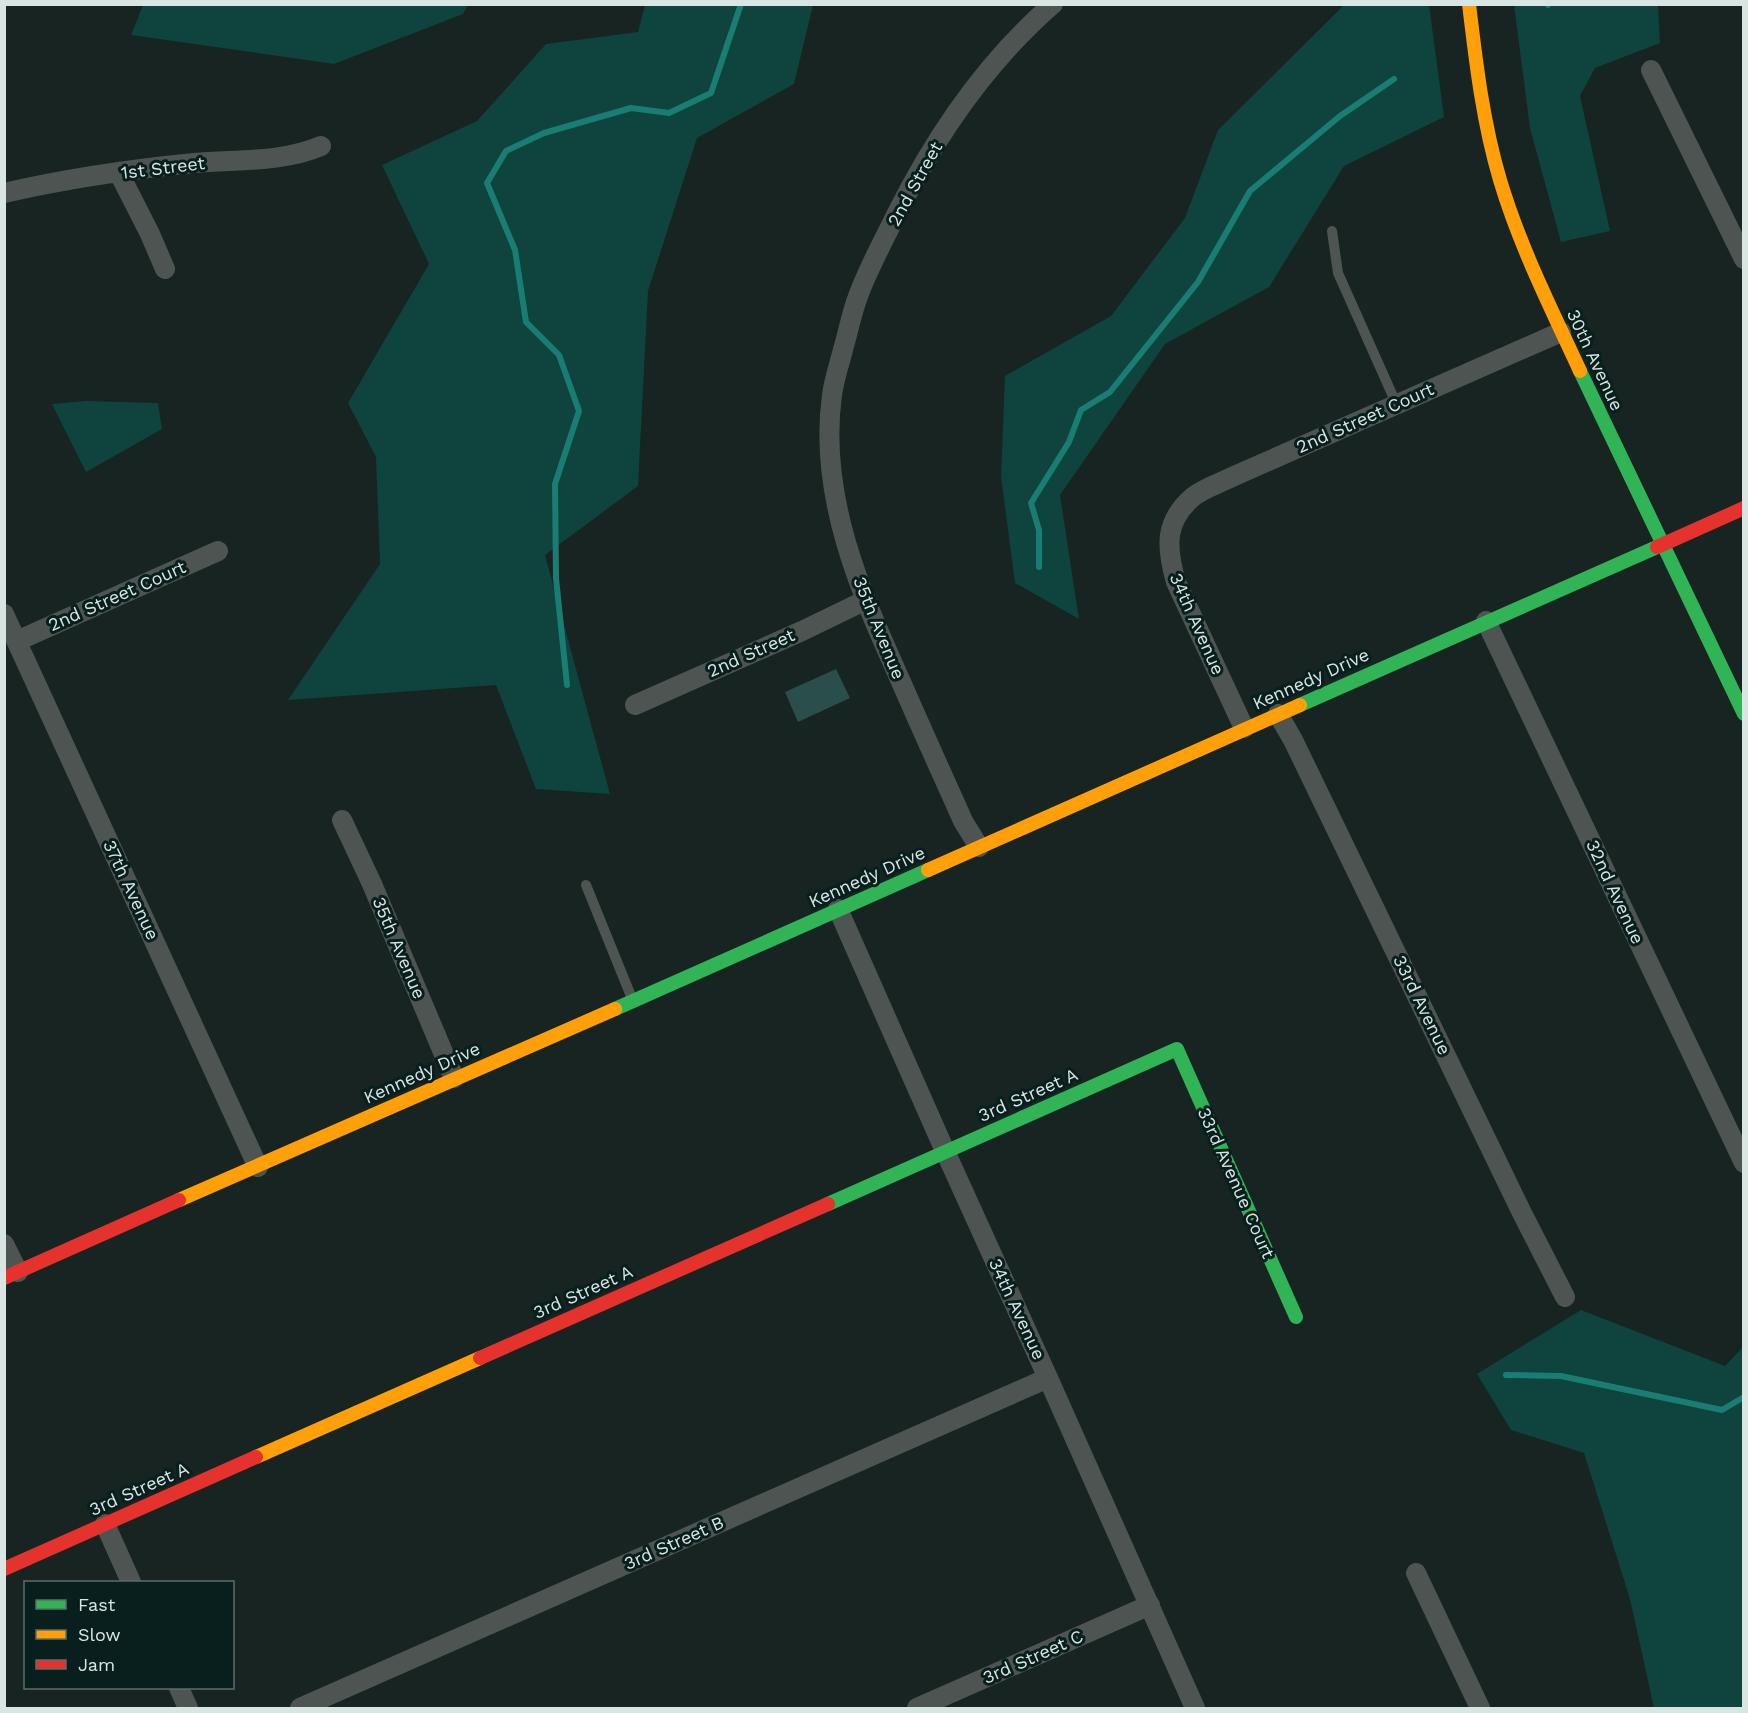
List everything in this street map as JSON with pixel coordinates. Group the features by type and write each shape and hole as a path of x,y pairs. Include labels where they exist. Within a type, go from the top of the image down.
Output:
{"street":[{"name":"2nd Street","path":"832,394 856,302 916,177 979,81 1053,4"},
{"name":"30th Avenue","path":"1469,4 1478,75 1492,151 1533,271 1743,714"},
{"path":"1651,70 1743,259"},
{"name":"1st Street","path":"4,194 33,187 186,164 281,157 307,152 321,146"},
{"path":"119,173 165,269"},
{"name":"2nd Street Court","path":"1175,515 1196,495 1232,477 1562,332"},
{"name":"35th Avenue","path":"832,394 829,431 830,463 845,538 866,600 888,654 963,821 979,847"},
{"name":"Kennedy Drive","path":"11,1275 1743,508"},
{"name":"34th Avenue","path":"1175,515 1169,542 1169,560 1176,582 1244,729"},
{"name":"2nd Street Court","path":"17,640 218,551"},
{"name":"2nd Street","path":"635,705 866,600"},
{"name":"37th Avenue","path":"4,614 258,1167"},
{"name":"32nd Avenue","path":"1486,621 1743,1163"},
{"name":"33rd Avenue","path":"1278,714 1293,740 1521,1211 1565,1297"},
{"name":"35th Avenue","path":"342,820 372,884 454,1078"},
{"name":"34th Avenue","path":"838,909 1195,1708"},
{"name":"3rd Street A","path":"4,1569 1177,1049"},
{"name":"33rd Avenue Court","path":"1177,1049 1296,1317"},
{"path":"4,1244 11,1275"},
{"name":"3rd Street B","path":"300,1708 1048,1378"},
{"path":"105,1524 132,1581"},
{"path":"1416,1572 1480,1708"},
{"name":"3rd Street C","path":"916,1708 1150,1605"},
{"path":"180,1689 189,1708"}],"lane":[{"path":"1332,231 1338,273 1396,403"},
{"path":"586,885 633,1001"}],"shaded area":[{"path":"143,4 468,5 463,14 334,64 131,35"},
{"path":"1345,4 1429,5 1444,117 1344,166 1269,287 1165,344 1060,495 1079,619 1015,583 1001,476 1005,376 1111,316 1185,218 1218,130"},
{"path":"645,5 813,5 794,84 697,138 648,291 638,486 545,555 610,794 536,789 496,685 288,700 380,564 376,457 348,403 429,264 382,165 477,121 546,44 638,32"},
{"path":"1514,5 1658,5 1660,43 1595,68 1580,96 1610,231 1561,242 1530,128"},
{"path":"86,401 158,403 162,429 86,472 52,404"},
{"path":"1581,1310 1725,1366 1743,1347 1743,1708 1654,1708 1630,1599 1584,1453 1511,1430 1477,1374"}],"building":[{"path":"836,669 850,698 798,722 785,692"}],"waterway":[{"path":"567,685 556,578 555,484 579,411 559,355 526,322 515,250 487,183 506,151 544,133 631,108 669,113 711,93 741,4"},
{"path":"1039,567 1039,530 1031,503 1069,442 1081,410 1110,392 1198,282 1250,191 1340,116 1394,79"},
{"path":"1506,1375 1561,1376 1722,1410 1744,1397"}],"traffic: fast":[{"path":"1580,371 1744,714"},
{"path":"1300,705 1657,547"},
{"path":"615,1009 928,870"},
{"path":"828,1204 1177,1049 1296,1317"}],"traffic: slow":[{"path":"1469,4 1477,71 1500,180 1526,253 1580,371"},
{"path":"928,870 1300,705"},
{"path":"179,1200 615,1009"},
{"path":"256,1457 480,1358"}],"traffic: jam":[{"path":"1657,547 1744,508"},
{"path":"4,1278 179,1200"},
{"path":"480,1358 828,1204"},
{"path":"4,1569 256,1457"}]}
